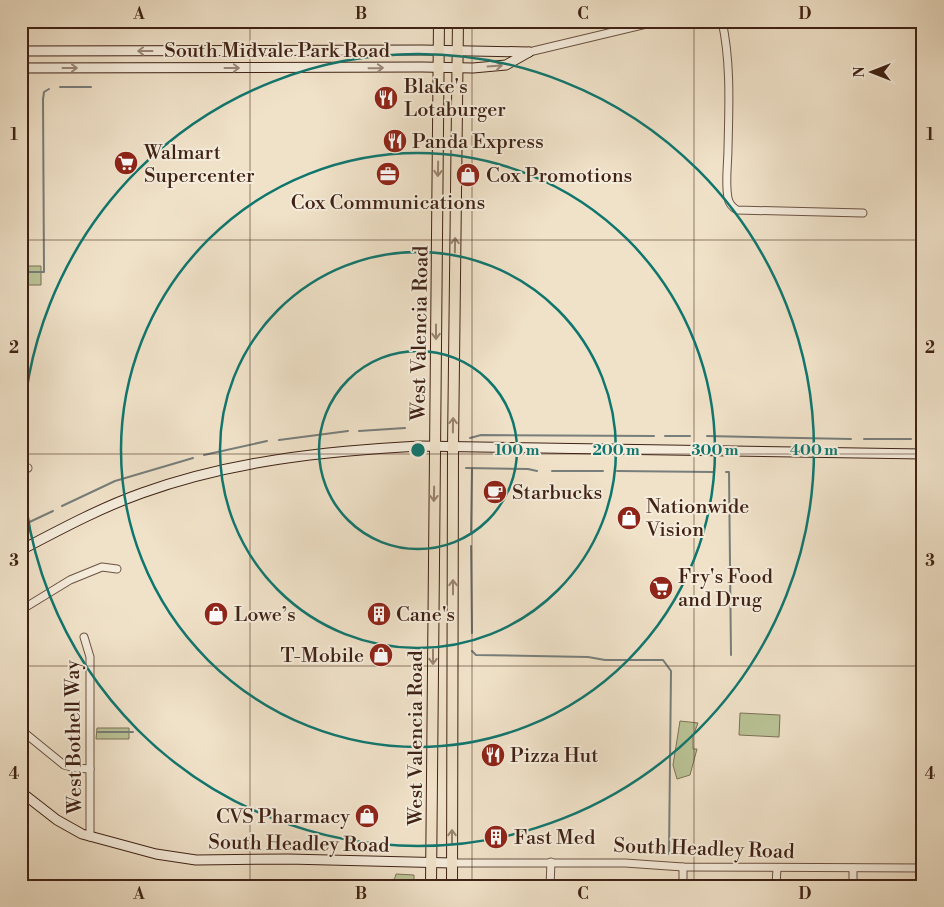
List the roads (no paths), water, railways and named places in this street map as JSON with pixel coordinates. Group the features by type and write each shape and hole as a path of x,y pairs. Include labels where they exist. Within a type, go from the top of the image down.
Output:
{"main road":[{"name":"West Valencia Road","path":"431,886 439,21"},
{"name":"West Valencia Road","path":"452,886 453,448 458,21"},
{"path":"437,263 455,264"},
{"path":"433,635 453,636"}],"street":[{"name":"South Midvale Park Road","path":"21,51 458,50 529,52 659,21"},
{"path":"722,21 727,43 729,116 728,200 730,206 737,210 863,213"},
{"name":"South Midvale Park Road","path":"21,68 458,67 506,65 529,52"},
{"path":"21,550 95,512 143,493 203,474 277,459 348,450 419,446 923,454"},
{"path":"21,610 70,580 102,566 117,569"},
{"name":"West Bothell Way","path":"84,637 90,657 90,836"},
{"path":"21,730 64,765 90,769"},
{"name":"South Headley Road","path":"21,792 57,820 82,834 156,854 196,860 288,859 431,863 624,863 683,867 923,868"},
{"path":"550,886 551,862"},
{"path":"683,867 683,886"},
{"path":"776,886 777,868"},
{"path":"853,868 853,886"}],"waterway":[{"path":"60,87 91,87"},
{"path":"21,272 44,272 43,99 44,92 49,89"},
{"path":"359,431 405,428"},
{"path":"279,440 348,431"},
{"path":"470,438 481,435 654,436"},
{"path":"665,436 690,436"},
{"path":"707,436 851,439"},
{"path":"864,439 911,439"},
{"path":"204,455 267,441"},
{"path":"62,506 115,481 193,458"},
{"path":"466,468 528,469 537,471"},
{"path":"471,532 472,469"},
{"path":"552,471 603,471"},
{"path":"617,471 713,472"},
{"path":"726,472 729,472 731,655"},
{"path":"21,526 53,511"},
{"path":"471,546 472,633"},
{"path":"472,651 476,655 588,657 605,660 663,660 671,671 669,854"},
{"path":"98,732 133,732"}],"place":[{"name":"Blake's Lotaburger","path":"386,98"},
{"name":"Panda Express","path":"395,141"},
{"name":"Walmart Supercenter","path":"126,163"},
{"name":"Cox Communications","path":"388,174"},
{"name":"Cox Promotions","path":"468,175"},
{"name":"Starbucks","path":"495,492"},
{"name":"Nationwide Vision","path":"629,518"},
{"name":"Fry's Food and Drug","path":"661,588"},
{"name":"Lowe’s","path":"216,614"},
{"name":"Cane's","path":"379,614"},
{"name":"T-Mobile","path":"381,655"},
{"name":"Pizza Hut","path":"493,755"},
{"name":"CVS Pharmacy","path":"367,816"},
{"name":"Fast Med","path":"496,837"}]}
